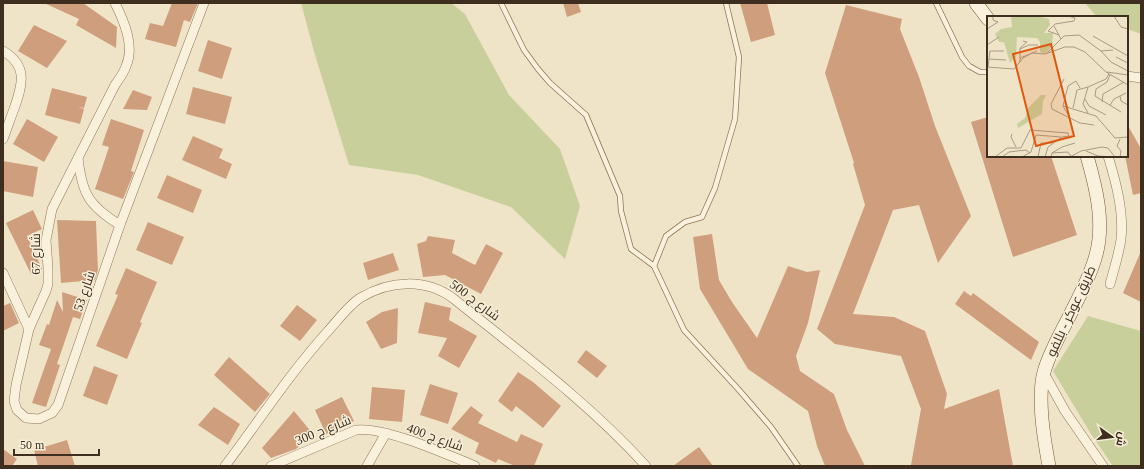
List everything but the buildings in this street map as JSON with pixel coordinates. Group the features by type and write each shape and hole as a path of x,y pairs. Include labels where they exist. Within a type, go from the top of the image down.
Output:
{"street":[{"name":"شارع 67","path":"29,329 48,284 46,240 52,209 115,85 126,67 129,56 126,28 115,3"},
{"name":"شارع 53","path":"29,329 16,385 14,401 17,410 21,415 26,418 39,419 52,413 58,405 120,225 204,3"},
{"path":"976,3 987,18"},
{"path":"3,51 10,55 16,63 21,77 21,89 3,139"},
{"path":"1128,76 1141,78"},
{"name":"طريق عوكر - بللفو","path":"1049,466 1044,440 1042,408 1044,373 1062,330 1090,274 1100,233 1100,217 1087,157"},
{"path":"1108,157 1116,184 1122,227 1119,248 1110,284"},
{"path":"78,158 80,175 88,198 108,217 120,225"},
{"path":"3,273 29,329"},
{"name":"شارع ج 500","path":"225,466 263,412 316,344 345,312 359,299 374,291 396,285 414,284 434,287 443,291 460,304 564,387 646,466"},
{"path":"1044,373 1065,411 1103,466"},
{"name":"شارع ج 300","path":"271,466 356,430 364,428 386,433"},
{"path":"367,466 386,433"},
{"name":"شارع ج 400","path":"386,433 412,441 475,466"}],"lane":[{"path":"501,3 524,50 538,69 550,84 586,115 620,196 621,211 631,250 654,266 684,330 771,427 798,466"},
{"path":"654,266 666,236 686,222 702,216 715,188 735,119 739,57 726,3"},
{"path":"936,3 962,57 968,66 980,72 987,72"}],"green space":[{"path":"301,3 451,3 465,14 509,95 560,149 580,206 565,259 511,207 418,175 349,165 315,55"},
{"path":"1085,3 1141,3 1141,34 1128,29 1128,16 1096,16"},
{"path":"1088,316 1141,331 1141,466 1113,466 1091,434 1053,371"}]}
